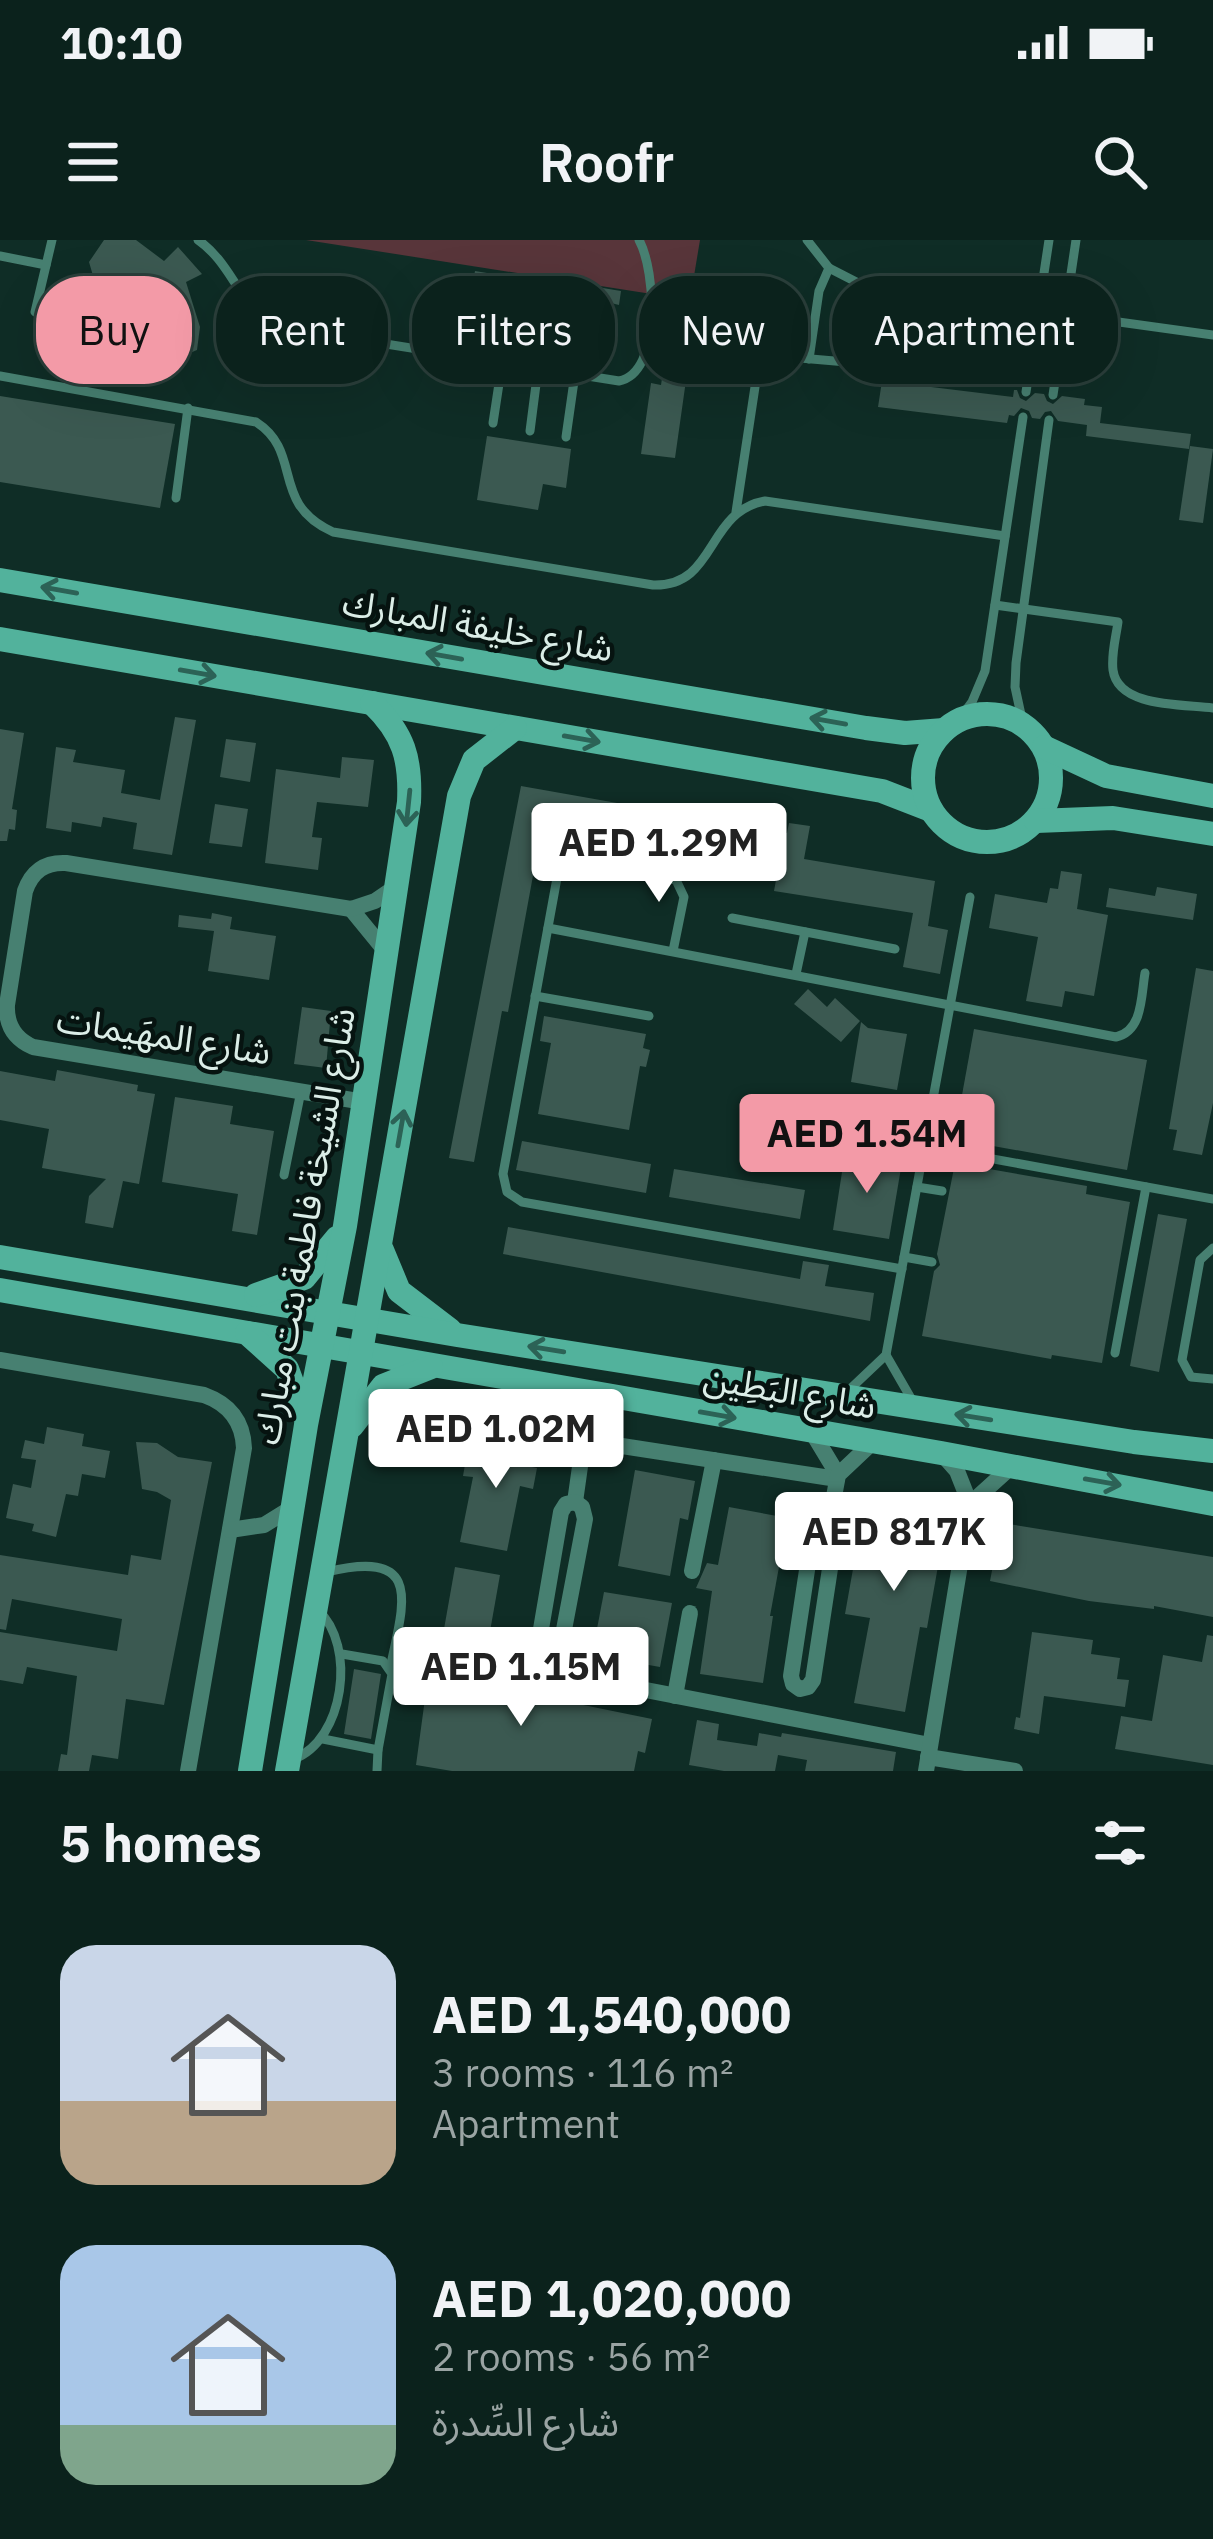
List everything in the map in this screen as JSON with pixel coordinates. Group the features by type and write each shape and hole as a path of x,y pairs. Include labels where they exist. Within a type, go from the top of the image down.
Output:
{"main road":[{"name":"شارع خليفة المبارك","path":"0,580 866,728 905,733 951,725"},
{"path":"0,639 882,791 931,810 952,832 981,842 1011,838 1036,821 1050,793 1050,762 1044,747 1023,724 991,713 951,725 928,754 924,768 931,810"},
{"name":"شارع الشيخة فاطمة بنت مبارك","path":"250,1771 306,1425 345,1226 397,886 410,767 398,731 373,703"},
{"path":"288,1766 459,796 474,760 515,728"},
{"path":"1044,747 1106,776 1213,796"},
{"path":"1036,821 1113,818 1213,834"},
{"path":"244,1298 304,1278 345,1226"},
{"path":"380,1243 399,1291 457,1335"},
{"name":"شارع البَطِين","path":"0,1257 457,1335 1213,1451"},
{"name":"شارع البَطِين","path":"2,1293 245,1331 1213,1504"},
{"path":"245,1331 287,1369 306,1425"},
{"path":"344,1438 383,1386 438,1366"},
{"name":"شارع البَطِين","path":"1134,1442 1213,1468"}],"street":[{"name":"شارع المهَيمات","path":"351,909 60,862 40,868 25,891 7,1012 20,1040 34,1047 364,1102"},
{"path":"387,952 351,909 397,886"},
{"path":"0,1360 204,1395 227,1407 238,1421 244,1439 188,1771"},
{"path":"560,1387 585,1432 714,1460 837,1477"},
{"path":"546,1671 550,1643 563,1635 585,1519 585,1510 574,1502 585,1432 619,1397"},
{"path":"812,1432 837,1477"},
{"path":"796,1719 800,1689 791,1676 808,1562 812,1554 824,1551 837,1477 873,1442"},
{"path":"928,1757 970,1504 957,1471 941,1453"},
{"path":"692,1571 714,1460"},
{"path":"970,1504 1012,1466"},
{"path":"230,1530 264,1525 293,1507"},
{"path":"675,1696 690,1613"},
{"path":"439,1650 796,1719 928,1757 1015,1771"}],"lane":[{"path":"35,313 52,240"},
{"path":"198,240 219,258 250,307 279,327 412,349"},
{"path":"639,240 652,276"},
{"path":"806,240 829,268 845,276"},
{"path":"1043,276 1049,240"},
{"path":"1070,276 1076,240"},
{"path":"0,256 46,265"},
{"path":"829,268 819,290 809,358 832,360"},
{"path":"1118,322 1213,334"},
{"path":"0,376 246,418 265,428 279,444 298,506 314,522 344,534 662,585 695,571 736,512 755,384"},
{"path":"493,423 499,384"},
{"path":"530,431 536,384"},
{"path":"566,437 574,384"},
{"path":"1026,392 1027,384"},
{"path":"1053,395 1054,384"},
{"path":"176,498 188,408"},
{"path":"951,725 972,702 986,670 1023,417"},
{"path":"1023,724 1015,687 1049,420"},
{"path":"1016,457 1042,461"},
{"path":"736,512 754,503 775,502 1005,536"},
{"path":"995,604 1118,622 1113,671 1124,690 1137,697 1213,708"},
{"path":"673,951 684,897 672,878 584,861 567,863 559,872 502,1174 511,1197 903,1263 932,1262"},
{"path":"841,1396 886,1355 970,897"},
{"path":"732,918 895,949"},
{"path":"548,928 1121,1036 1135,1026 1144,973"},
{"path":"796,974 805,932"},
{"path":"535,996 649,1016"},
{"path":"284,1175 301,1091"},
{"path":"838,1131 1213,1199"},
{"path":"917,1187 942,1191"},
{"path":"1114,1352 1146,1187"},
{"path":"1213,1248 1200,1260 1182,1360 1191,1377 1213,1379"},
{"path":"886,1355 920,1408"},
{"path":"321,1574 368,1569 391,1574 401,1582 404,1597 377,1771"},
{"path":"288,1766 323,1739 331,1722 342,1654 332,1625 316,1609"},
{"path":"342,1654 378,1660 390,1669"},
{"path":"323,1739 377,1750"}],"shaded area":[{"path":"306,240 700,240 694,276 639,276 639,292 615,288 615,276 536,276"}],"building":[{"path":"104,240 136,240 164,261 178,247 202,274 192,279 93,276 89,262"},
{"path":"192,301 200,327 197,350 192,352"},
{"path":"651,384 685,384 675,458 641,454"},
{"path":"882,384 1013,397 1017,390 1026,401 1035,393 1044,394 1053,404 1062,396 1085,399 1084,405 1102,407 1100,423 1191,434 1189,449 1086,436 1087,425 1058,421 1051,411 1040,419 1021,408 1009,415 1007,423 878,407"},
{"path":"0,396 175,424 160,508 0,482"},
{"path":"487,436 571,449 566,488 543,484 538,510 477,500"},
{"path":"1190,446 1213,449 1203,523 1179,520"},
{"path":"175,717 196,720 172,855 133,849 137,823 103,817 101,827 72,822 71,832 46,828 56,747 76,750 73,762 125,770 121,793 160,800"},
{"path":"0,729 24,733 12,809 17,810 15,830 9,829 7,841 0,841"},
{"path":"226,739 256,743 250,782 220,777"},
{"path":"342,757 374,760 368,807 317,802 312,837 322,838 318,870 265,863 276,769 340,778"},
{"path":"521,786 787,833 789,823 810,826 804,859 935,881 928,926 948,930 940,974 903,967 913,913 774,891 780,858 608,828 606,842 541,832 474,1162 449,1158"},
{"path":"215,804 248,809 242,847 209,843"},
{"path":"1061,871 1082,874 1077,909 1108,915 1094,996 1065,991 1062,1007 1026,1001 1038,937 989,928 995,894 1047,903 1050,888 1058,889"},
{"path":"1157,887 1197,894 1193,920 1106,907 1109,888 1155,896"},
{"path":"212,913 232,917 230,929 276,936 269,980 208,971 214,931 178,927 179,915 211,919"},
{"path":"1196,968 1213,971 1213,1103 1202,1155 1173,1150 1177,1130 1169,1129"},
{"path":"808,989 827,1007 835,998 860,1021 841,1042 794,1004"},
{"path":"302,1007 331,1011 326,1068 294,1064"},
{"path":"544,1016 646,1034 643,1048 650,1050 646,1067 640,1066 629,1130 538,1114 551,1043 540,1041"},
{"path":"861,1022 868,1028 907,1034 897,1090 851,1082"},
{"path":"974,1029 1147,1060 1127,1170 954,1139"},
{"path":"57,1070 138,1085 137,1091 155,1094 139,1184 123,1181 113,1228 85,1223 89,1196 106,1179 42,1168 49,1129 0,1120 0,1071 55,1081"},
{"path":"175,1097 233,1106 230,1124 274,1131 257,1235 232,1231 238,1194 162,1182"},
{"path":"522,1141 651,1164 646,1193 516,1170"},
{"path":"845,1153 902,1162 889,1239 833,1230"},
{"path":"955,1163 1087,1186 1086,1194 1130,1202 1102,1363 1052,1355 1051,1359 922,1336 934,1271 940,1265 937,1254"},
{"path":"674,1169 805,1190 800,1219 669,1197"},
{"path":"1158,1214 1187,1219 1159,1372 1130,1366"},
{"path":"508,1227 800,1279 803,1261 829,1265 825,1286 874,1293 870,1321 503,1254"},
{"path":"47,1427 84,1434 82,1446 110,1451 105,1478 82,1474 78,1496 66,1494 56,1537 32,1531 34,1524 6,1518 13,1484 31,1488 36,1460 21,1458 25,1440 44,1444"},
{"path":"494,1434 531,1441 527,1466 537,1468 533,1489 520,1486 507,1551 460,1542 473,1477 463,1476 467,1453 489,1457"},
{"path":"136,1442 157,1443 178,1457 212,1462 164,1705 126,1699 118,1759 92,1755 89,1771 58,1771 61,1754 67,1755 77,1676 27,1667 23,1684 0,1680 0,1632 117,1651 122,1619 12,1599 6,1630 0,1629 0,1555 128,1575 131,1555 161,1560 171,1500 142,1489"},
{"path":"635,1470 695,1481 688,1520 680,1518 670,1576 618,1566"},
{"path":"866,1496 948,1510 927,1628 920,1627 905,1712 854,1703 870,1618 845,1614"},
{"path":"729,1507 788,1518 763,1683 700,1674 712,1591 696,1588 707,1563 718,1565"},
{"path":"1009,1524 1213,1557 1213,1617 1089,1601 990,1581 999,1534 1007,1535"},
{"path":"455,1567 500,1575 489,1637 444,1629"},
{"path":"604,1592 672,1603 660,1667 592,1655"},
{"path":"1032,1632 1093,1640 1091,1654 1120,1658 1117,1679 1129,1680 1125,1707 1044,1696 1039,1734 1014,1729 1016,1717 1020,1718"},
{"path":"1207,1635 1213,1636 1213,1765 1115,1749 1121,1716 1152,1721 1163,1655 1202,1662"},
{"path":"354,1669 381,1674 371,1739 344,1734"},
{"path":"429,1669 546,1687 544,1697 652,1719 645,1753 638,1751 634,1771 452,1771 416,1765"},
{"path":"697,1720 719,1724 717,1740 757,1746 759,1733 781,1737 782,1733 896,1752 893,1771 805,1771 807,1760 778,1755 775,1771 689,1765"}]}
